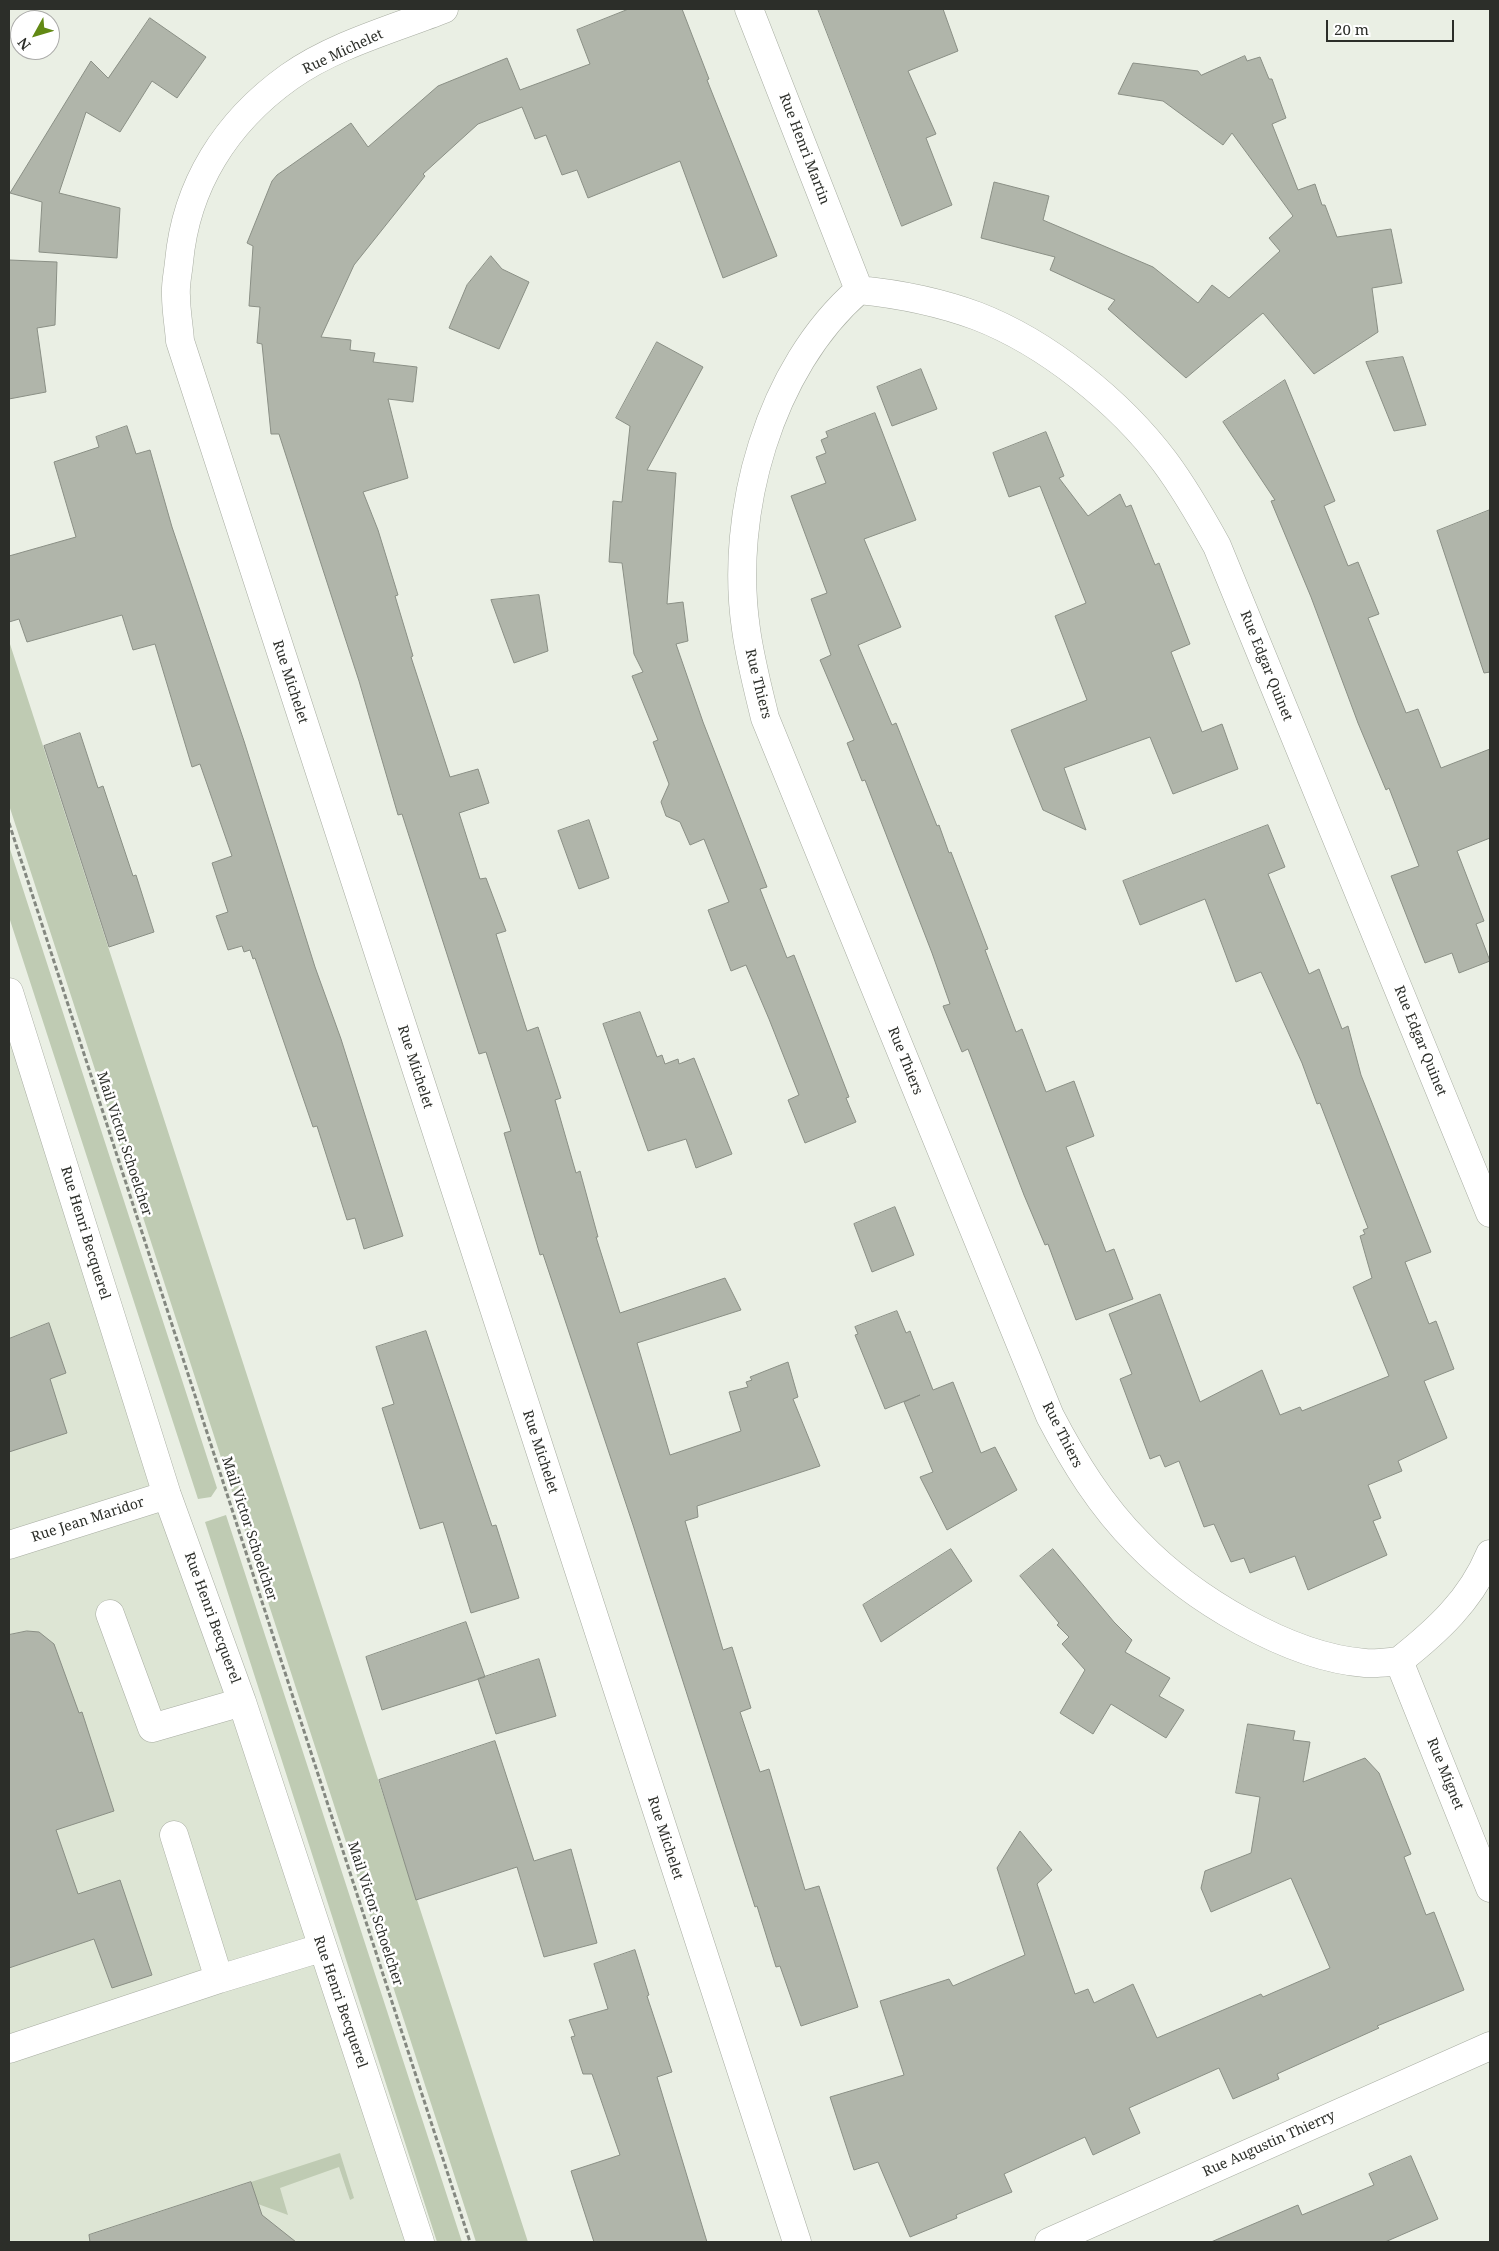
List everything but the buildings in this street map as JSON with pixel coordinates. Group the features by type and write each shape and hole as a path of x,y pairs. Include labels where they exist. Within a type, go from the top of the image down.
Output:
{"street":[{"name":"Rue Michelet","path":"444,9 326,56 289,77 249,111 226,136 204,170 190,206 181,241 176,294 180,341 797,2242"},
{"name":"Rue Henri Martin","path":"749,9 859,290"},
{"name":"Rue Edgar Quinet","path":"859,290 896,293 978,316 1013,332 1055,359 1127,418 1164,461 1191,500 1217,546 1490,1213"},
{"name":"Rue Thiers","path":"859,290 839,306 819,330 788,381 763,442 752,482 743,575 746,628 766,718 1050,1416 1076,1464 1107,1508 1138,1544 1216,1605 1258,1630 1296,1647 1365,1663 1399,1661"},
{"name":"Rue Henri Becquerel","path":"9,992 17,1042 166,1495 242,1702 321,1948 420,2242"},
{"name":"Rue Jean Maridor","path":"9,1545 166,1495"},
{"path":"1399,1661 1452,1614 1471,1591 1490,1554"},
{"path":"110,1614 152,1728 242,1702"},
{"name":"Rue Mignet","path":"1399,1661 1490,1888"},
{"path":"174,1835 219,1979"},
{"path":"9,2049 219,1979 321,1948"},
{"name":"Rue Augustin Thierry","path":"1048,2242 1490,2046"}],"path":[{"name":"Mail Victor Schoelcher","path":"9,823 470,2242"}],"shaded area":[{"path":"9,641 528,2242 476,2242 9,805"},
{"path":"9,846 217,1488 211,1497 198,1499 9,917"},
{"path":"9,992 416,2242 9,2242"},
{"path":"226,1515 462,2242 437,2242 205,1522"},
{"path":"340,2153 354,2198 350,2200 339,2167 280,2188 288,2215 258,2204 251,2182"}]}
